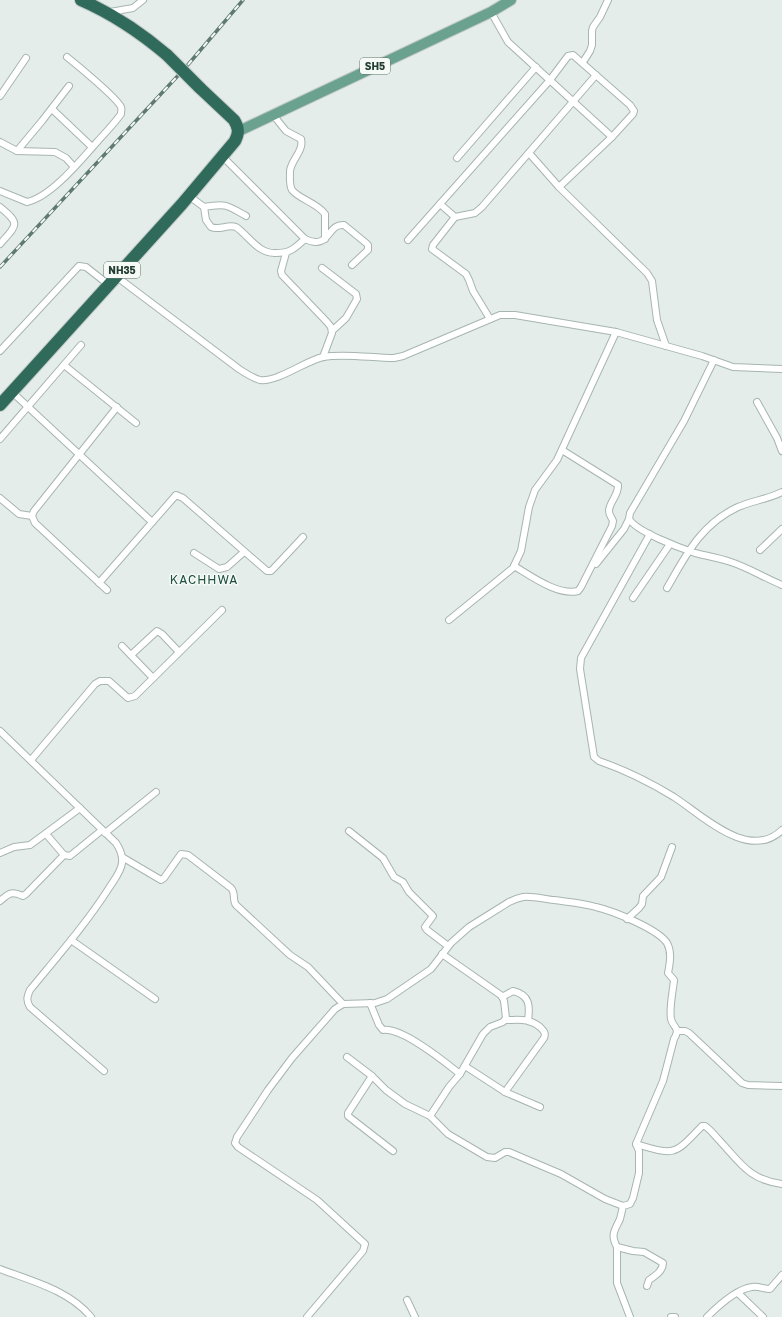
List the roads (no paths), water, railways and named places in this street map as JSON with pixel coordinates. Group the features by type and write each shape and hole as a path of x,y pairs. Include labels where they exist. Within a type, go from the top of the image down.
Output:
{"highway":[{"path":"81,0 108,12 146,37 167,55 234,120 239,132"},
{"name":"NH35","path":"0,404 189,196 235,141 239,132"}],"main road":[{"name":"SH5","path":"239,132 491,12 500,3 511,0"}],"street":[{"path":"108,12 133,8 143,0"},
{"path":"583,62 590,51 593,27 600,17 608,0"},
{"path":"491,12 508,42 612,137"},
{"path":"408,240 550,80 570,54 576,56 583,62 630,105 634,111 612,137 559,187"},
{"path":"0,191 22,201 30,201 52,188 74,167 117,119 121,110 120,106 107,92 67,57"},
{"path":"0,96 26,58"},
{"path":"457,158 536,67"},
{"path":"490,319 472,291 468,277 432,249 433,245 455,217 475,213 482,208 596,75"},
{"path":"17,151 69,86"},
{"path":"52,109 92,147"},
{"path":"274,116 286,130 301,139 301,146 290,169 291,187 296,193 324,214 325,239"},
{"path":"0,142 17,151 55,152 66,158 74,167"},
{"path":"529,153 559,187 647,273 652,281 657,320 666,346"},
{"path":"222,156 305,239 318,243 325,239 337,226 344,225 366,243 368,245 368,250 352,265"},
{"path":"189,196 204,207 206,220 211,227 220,229 232,226 236,227 263,251 271,254 286,253 305,239"},
{"path":"204,207 219,204 226,205 246,216"},
{"path":"440,204 455,217"},
{"path":"0,207 12,217 15,222 15,227 0,244"},
{"path":"286,253 282,268 282,275 327,322 332,330"},
{"path":"0,351 79,266 86,267 113,281 239,368 260,380 270,379 323,357 394,358 403,356 500,315 516,315 616,332 714,360 733,367 782,369"},
{"path":"322,268 357,296 346,318 332,330 323,357"},
{"path":"449,620 508,573 514,566 522,551 531,498 539,483 555,463 562,450 616,332"},
{"path":"0,439 81,345"},
{"path":"588,573 624,530 630,519 630,513 684,421 714,360"},
{"path":"64,364 136,423"},
{"path":"12,392 152,522"},
{"path":"757,402 777,438 782,451"},
{"path":"107,590 35,523 32,520 32,516 34,511 118,408"},
{"path":"514,566 551,586 573,592 580,590 613,523 609,509 619,487 562,450"},
{"path":"666,588 688,550 704,530 723,516 740,507 782,492"},
{"path":"99,583 176,495 180,496 267,572 271,571 303,537"},
{"path":"0,498 19,514 32,516"},
{"path":"630,519 632,523 670,544 736,564 782,585"},
{"path":"760,550 782,529"},
{"path":"650,534 581,658 580,669 594,757 599,761 654,786 674,797 717,827 737,837 761,840 769,839 782,830"},
{"path":"633,598 670,544"},
{"path":"194,553 219,569 227,567 244,552"},
{"path":"31,760 95,684 100,681 109,681 124,695 131,698 222,610"},
{"path":"131,655 157,631 180,652"},
{"path":"122,646 153,678"},
{"path":"0,731 104,831 120,850 122,864 96,908 30,990 27,997 27,1002 30,1007 104,1071"},
{"path":"46,834 64,855 70,856 156,792"},
{"path":"0,853 14,847 30,845 80,808"},
{"path":"349,831 383,858 394,878 403,882 432,916 426,927 427,930 448,946"},
{"path":"627,919 639,908 642,904 643,896 661,877 672,847"},
{"path":"122,857 161,880 181,854 185,853 231,888 234,892 234,901 236,905 290,955 311,970 343,1004"},
{"path":"0,901 10,893 16,893 23,896 26,894 64,855"},
{"path":"307,1317 363,1251 365,1244 317,1200 238,1147 235,1143 237,1137 268,1090 292,1058 332,1012 343,1004 370,1003 387,999 428,972 448,946 469,927 509,902 522,897 595,906 658,933 669,947 670,954 668,973 674,980 671,1018 677,1031 663,1081 636,1144 639,1151 639,1174 630,1204 623,1206 605,1199 561,1174 509,1152 502,1153 494,1158 487,1157 448,1134 430,1116 405,1104 347,1057"},
{"path":"71,940 155,999"},
{"path":"442,954 502,997 506,1020"},
{"path":"502,997 513,991 518,992 525,997 529,1005 528,1020"},
{"path":"370,1003 379,1025 383,1030 389,1029 419,1043 460,1074"},
{"path":"430,1116 449,1087 460,1074 483,1034 490,1027 506,1020 532,1021 543,1030 545,1036 505,1092"},
{"path":"677,1031 685,1031 689,1033 742,1083 748,1085 782,1086"},
{"path":"465,1066 505,1092 540,1107"},
{"path":"372,1076 348,1116 393,1150"},
{"path":"636,1144 672,1152 681,1147 702,1126 705,1126 746,1170 765,1181 782,1184"},
{"path":"623,1206 620,1219 614,1229 614,1242 617,1246 617,1283 630,1317"},
{"path":"617,1246 632,1251 644,1252 663,1262 662,1268 656,1276 649,1280 647,1286"},
{"path":"0,1269 58,1292 79,1305 91,1317"},
{"path":"707,1317 726,1300 749,1287 753,1286 770,1289 782,1275"},
{"path":"738,1293 763,1317"},
{"path":"407,1300 415,1317"}],"railway":[{"path":"0,267 186,67 243,0"}],"district":[{"name":"KACHHWA","path":"204,580"}]}
